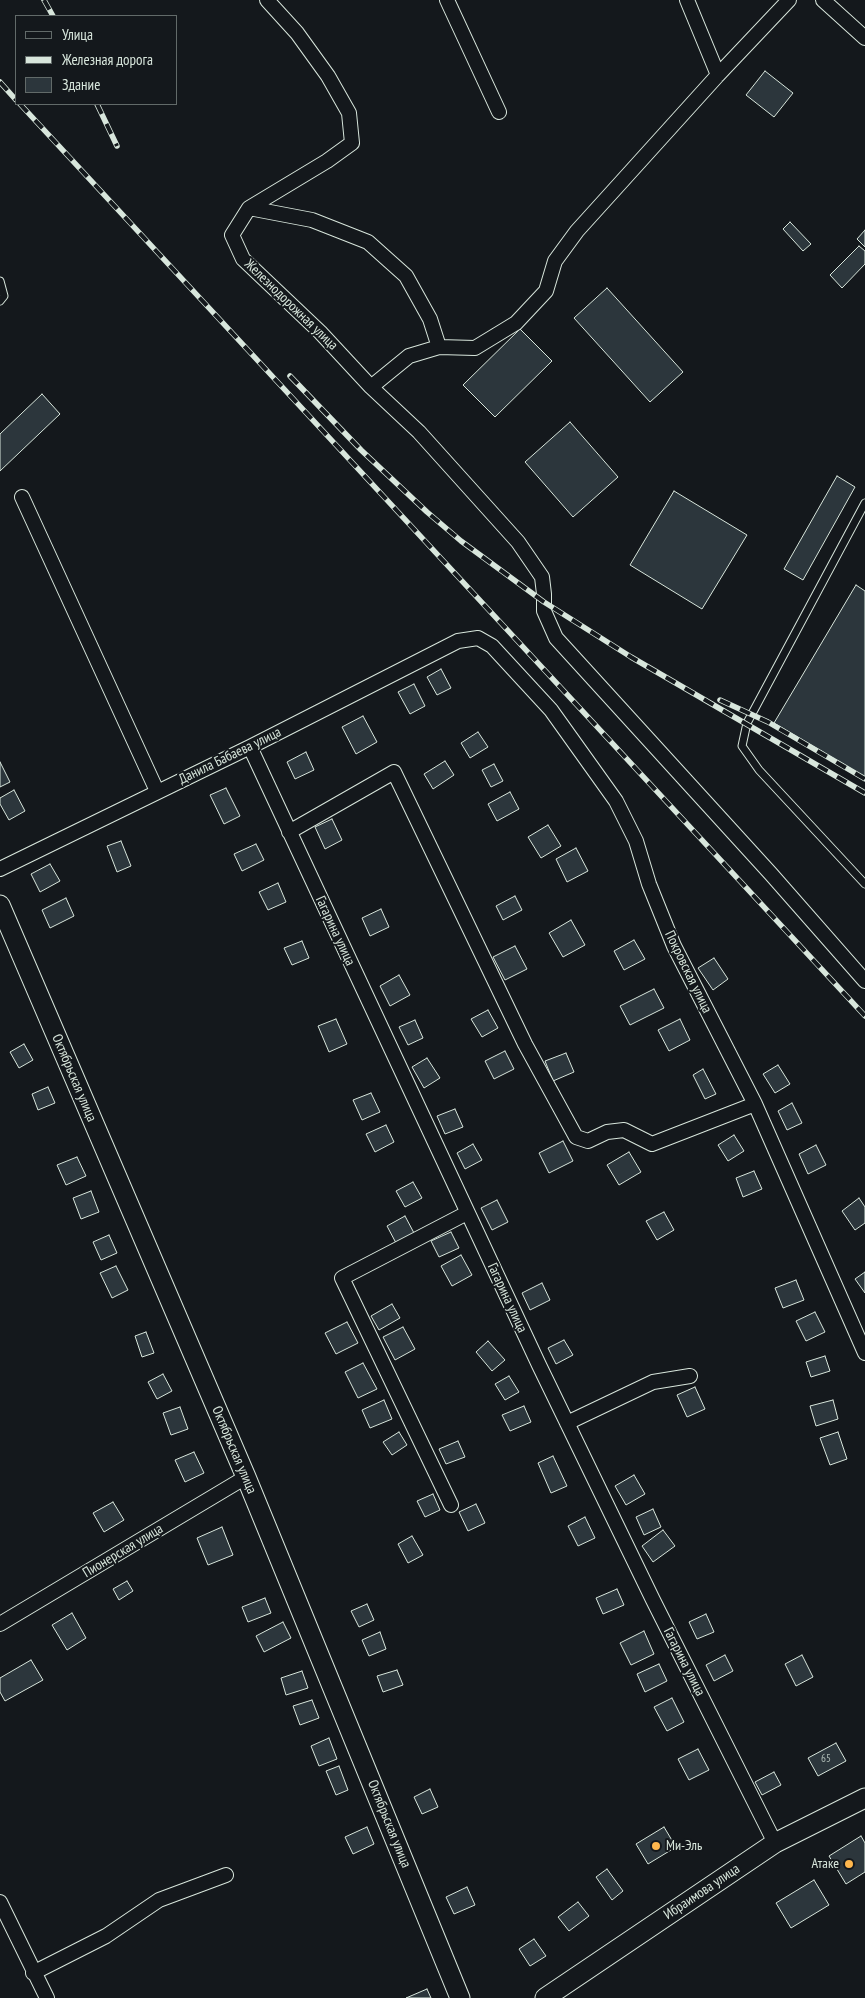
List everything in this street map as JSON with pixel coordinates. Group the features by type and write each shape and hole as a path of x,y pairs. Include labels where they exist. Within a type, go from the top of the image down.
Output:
{"street":[{"name":"Железнодорожная улица","path":"267,0 297,33 328,76 349,113 352,143 327,162 248,208 232,235 243,259 320,332 371,387 419,432 518,542 542,577 544,611 556,638 771,874 865,981"},
{"path":"447,0 499,112"},
{"path":"687,0 718,75"},
{"path":"371,387 409,356 439,348 475,348 516,323 546,291 555,261 577,231 718,75 789,0"},
{"path":"824,0 865,38"},
{"path":"248,208 312,220 368,242 406,276 430,319 439,348"},
{"path":"22,497 157,791"},
{"name":"Покровская улица","path":"458,641 478,638 492,646 551,710 616,801 636,841 649,884 674,946 755,1104 865,1353"},
{"name":"Данила Бабаева улица","path":"0,869 250,747 458,641"},
{"name":"Гагарина улица","path":"250,747 567,1423 648,1592 775,1843"},
{"path":"289,832 394,772 525,1044 576,1137 588,1141 608,1132 624,1130 652,1144 755,1104"},
{"name":"Октябрьская улица","path":"0,905 246,1477 460,1998"},
{"path":"451,1505 342,1278 467,1213"},
{"path":"567,1423 653,1382 690,1376"},
{"name":"Пионерская улица","path":"0,1624 246,1477"},
{"name":"Ибраимова улица","path":"545,1998 775,1843 865,1798"},
{"path":"33,1973 106,1936 158,1900 226,1875"},
{"path":"0,1902 33,1973 47,1998"}],"lane":[{"path":"0,281 4,296 0,301"},
{"path":"865,503 747,723 742,746 759,770 865,884"}],"building":[{"path":"765,71 793,93 774,117 746,95"},
{"path":"790,222 811,244 803,251 783,229"},
{"path":"865,230 865,247 857,239"},
{"path":"859,246 865,251 865,264 842,288 830,275"},
{"path":"607,288 683,372 650,402 574,318"},
{"path":"520,329 552,361 495,417 463,385"},
{"path":"42,394 60,414 0,471 0,434"},
{"path":"570,422 618,477 573,517 525,462"},
{"path":"837,476 855,487 803,580 784,569"},
{"path":"674,491 747,535 702,609 630,565"},
{"path":"856,585 865,591 865,777 774,723"},
{"path":"441,669 451,688 437,695 427,677"},
{"path":"414,684 425,706 410,714 398,692"},
{"path":"363,716 377,742 356,754 342,727"},
{"path":"478,732 488,747 470,758 461,743"},
{"path":"306,752 314,770 295,779 287,762"},
{"path":"445,761 454,775 433,789 424,774"},
{"path":"0,762 10,782 0,787"},
{"path":"494,764 503,781 491,787 482,770"},
{"path":"226,788 240,816 224,824 210,795"},
{"path":"14,790 25,811 9,820 0,804 0,798"},
{"path":"510,792 519,809 497,821 488,804"},
{"path":"332,819 342,840 325,849 315,827"},
{"path":"548,825 561,846 541,858 528,837"},
{"path":"121,841 131,866 117,872 107,846"},
{"path":"256,844 264,860 242,871 234,854"},
{"path":"576,848 588,871 567,882 556,859"},
{"path":"50,864 60,881 40,892 31,874"},
{"path":"278,883 286,902 268,910 259,892"},
{"path":"515,896 522,910 503,920 496,906"},
{"path":"66,898 74,916 50,928 42,910"},
{"path":"381,909 389,927 370,936 362,918"},
{"path":"571,920 585,945 563,957 549,933"},
{"path":"634,940 645,959 624,970 614,951"},
{"path":"302,941 309,958 292,965 284,948"},
{"path":"515,946 527,969 505,980 493,957"},
{"path":"714,958 728,979 713,990 698,968"},
{"path":"399,975 410,995 390,1006 380,986"},
{"path":"654,989 664,1008 630,1025 620,1006"},
{"path":"488,1010 498,1028 482,1037 471,1019"},
{"path":"336,1019 347,1044 329,1052 318,1026"},
{"path":"680,1019 690,1040 669,1051 658,1030"},
{"path":"415,1020 423,1038 408,1045 399,1027"},
{"path":"24,1044 33,1060 19,1068 10,1052"},
{"path":"505,1051 514,1069 494,1079 485,1061"},
{"path":"566,1053 574,1072 553,1081 545,1061"},
{"path":"427,1058 440,1078 424,1088 412,1067"},
{"path":"778,1065 790,1084 775,1093 763,1074"},
{"path":"703,1069 716,1094 705,1099 693,1075"},
{"path":"48,1087 55,1103 38,1110 32,1094"},
{"path":"371,1093 380,1112 362,1120 353,1100"},
{"path":"792,1103 802,1123 787,1130 778,1111"},
{"path":"455,1109 463,1127 445,1134 437,1116"},
{"path":"386,1125 394,1142 375,1152 366,1134"},
{"path":"734,1135 744,1151 728,1161 718,1145"},
{"path":"563,1141 573,1161 549,1173 539,1153"},
{"path":"473,1144 482,1160 465,1169 457,1153"},
{"path":"816,1145 826,1165 808,1174 799,1154"},
{"path":"629,1152 641,1172 619,1185 607,1165"},
{"path":"77,1157 86,1176 66,1185 57,1165"},
{"path":"754,1171 762,1189 743,1197 736,1178"},
{"path":"413,1182 422,1198 405,1207 396,1191"},
{"path":"91,1191 99,1212 81,1219 73,1198"},
{"path":"859,1198 865,1207 865,1223 855,1230 842,1211"},
{"path":"497,1200 508,1222 492,1230 481,1208"},
{"path":"664,1212 674,1230 657,1240 646,1221"},
{"path":"405,1216 414,1233 396,1243 387,1226"},
{"path":"451,1232 459,1248 439,1257 431,1241"},
{"path":"109,1235 117,1253 101,1260 93,1242"},
{"path":"461,1255 472,1275 452,1286 441,1266"},
{"path":"116,1266 128,1290 112,1298 100,1273"},
{"path":"865,1272 865,1293 855,1279"},
{"path":"796,1280 804,1300 783,1308 775,1288"},
{"path":"542,1283 550,1300 530,1310 522,1293"},
{"path":"392,1304 400,1318 379,1330 371,1316"},
{"path":"815,1312 825,1332 806,1341 796,1321"},
{"path":"347,1322 358,1343 336,1354 325,1333"},
{"path":"403,1327 415,1349 395,1360 383,1337"},
{"path":"146,1332 154,1353 142,1357 135,1336"},
{"path":"564,1340 573,1355 556,1364 548,1348"},
{"path":"488,1341 505,1360 492,1371 476,1352"},
{"path":"825,1356 830,1371 811,1377 806,1362"},
{"path":"363,1363 377,1389 358,1398 345,1372"},
{"path":"163,1374 172,1391 157,1399 148,1382"},
{"path":"509,1376 519,1392 505,1400 495,1384"},
{"path":"695,1387 705,1409 687,1417 677,1395"},
{"path":"384,1400 392,1419 370,1428 362,1410"},
{"path":"833,1400 838,1419 816,1426 810,1406"},
{"path":"524,1406 531,1422 510,1431 502,1415"},
{"path":"180,1407 188,1429 171,1435 163,1413"},
{"path":"399,1432 407,1445 392,1455 383,1442"},
{"path":"838,1432 847,1459 830,1465 820,1438"},
{"path":"458,1441 465,1457 446,1464 439,1449"},
{"path":"194,1452 204,1473 185,1482 175,1460"},
{"path":"553,1456 567,1486 551,1493 538,1463"},
{"path":"634,1475 645,1494 626,1505 615,1486"},
{"path":"433,1494 440,1510 425,1517 417,1501"},
{"path":"113,1502 124,1520 104,1532 93,1513"},
{"path":"476,1504 485,1523 468,1531 459,1512"},
{"path":"653,1509 661,1527 644,1535 636,1517"},
{"path":"585,1517 595,1538 578,1546 568,1526"},
{"path":"222,1527 233,1555 208,1565 197,1538"},
{"path":"663,1530 675,1546 653,1562 642,1546"},
{"path":"412,1536 423,1555 408,1563 398,1544"},
{"path":"127,1581 133,1591 119,1600 113,1589"},
{"path":"617,1589 624,1605 603,1614 596,1598"},
{"path":"265,1598 271,1613 248,1622 242,1607"},
{"path":"367,1604 374,1620 359,1627 351,1611"},
{"path":"72,1613 86,1638 67,1650 52,1625"},
{"path":"706,1614 714,1632 697,1639 689,1622"},
{"path":"283,1622 291,1638 264,1652 256,1636"},
{"path":"644,1631 654,1654 631,1665 620,1643"},
{"path":"380,1632 386,1649 369,1656 362,1640"},
{"path":"725,1655 733,1671 714,1681 706,1665"},
{"path":"802,1655 813,1677 796,1686 785,1664"},
{"path":"31,1660 43,1680 5,1701 0,1692 0,1678"},
{"path":"659,1664 667,1681 645,1692 637,1674"},
{"path":"397,1670 403,1685 383,1692 377,1676"},
{"path":"302,1671 308,1688 286,1695 281,1678"},
{"path":"672,1698 684,1722 667,1731 654,1707"},
{"path":"312,1700 319,1718 300,1725 293,1706"},
{"path":"329,1738 337,1759 319,1766 311,1746"},
{"path":"836,1743 846,1761 818,1776 808,1758"},
{"path":"698,1749 709,1770 689,1780 678,1759"},
{"path":"339,1766 348,1790 336,1795 326,1771"},
{"path":"774,1772 781,1785 762,1795 755,1782"},
{"path":"430,1789 438,1807 422,1814 414,1797"},
{"path":"367,1827 374,1844 353,1854 345,1837"},
{"name":"Ми-Эль","path":"664,1827 676,1847 648,1864 636,1844"},
{"name":"Атаке","path":"861,1836 865,1843 865,1872 846,1884 829,1856"},
{"path":"607,1869 623,1891 612,1900 596,1877"},
{"path":"814,1880 829,1905 791,1928 776,1903"},
{"path":"467,1887 475,1905 454,1914 446,1897"},
{"path":"578,1902 589,1916 569,1931 558,1917"},
{"path":"534,1939 546,1956 530,1966 519,1949"},
{"path":"427,1989 431,1998 406,1998"}],"railway":[{"path":"44,0 52,15"},
{"path":"0,82 15,99"},
{"path":"21,105 865,1016"},
{"path":"97,105 117,146"},
{"path":"290,376 361,450 427,512 461,541 544,602 631,657 865,793"},
{"path":"720,700 768,722 865,779"}],"place":[{"name":"Ми-Эль","path":"656,1846"},
{"name":"Атаке","path":"849,1864"}]}
